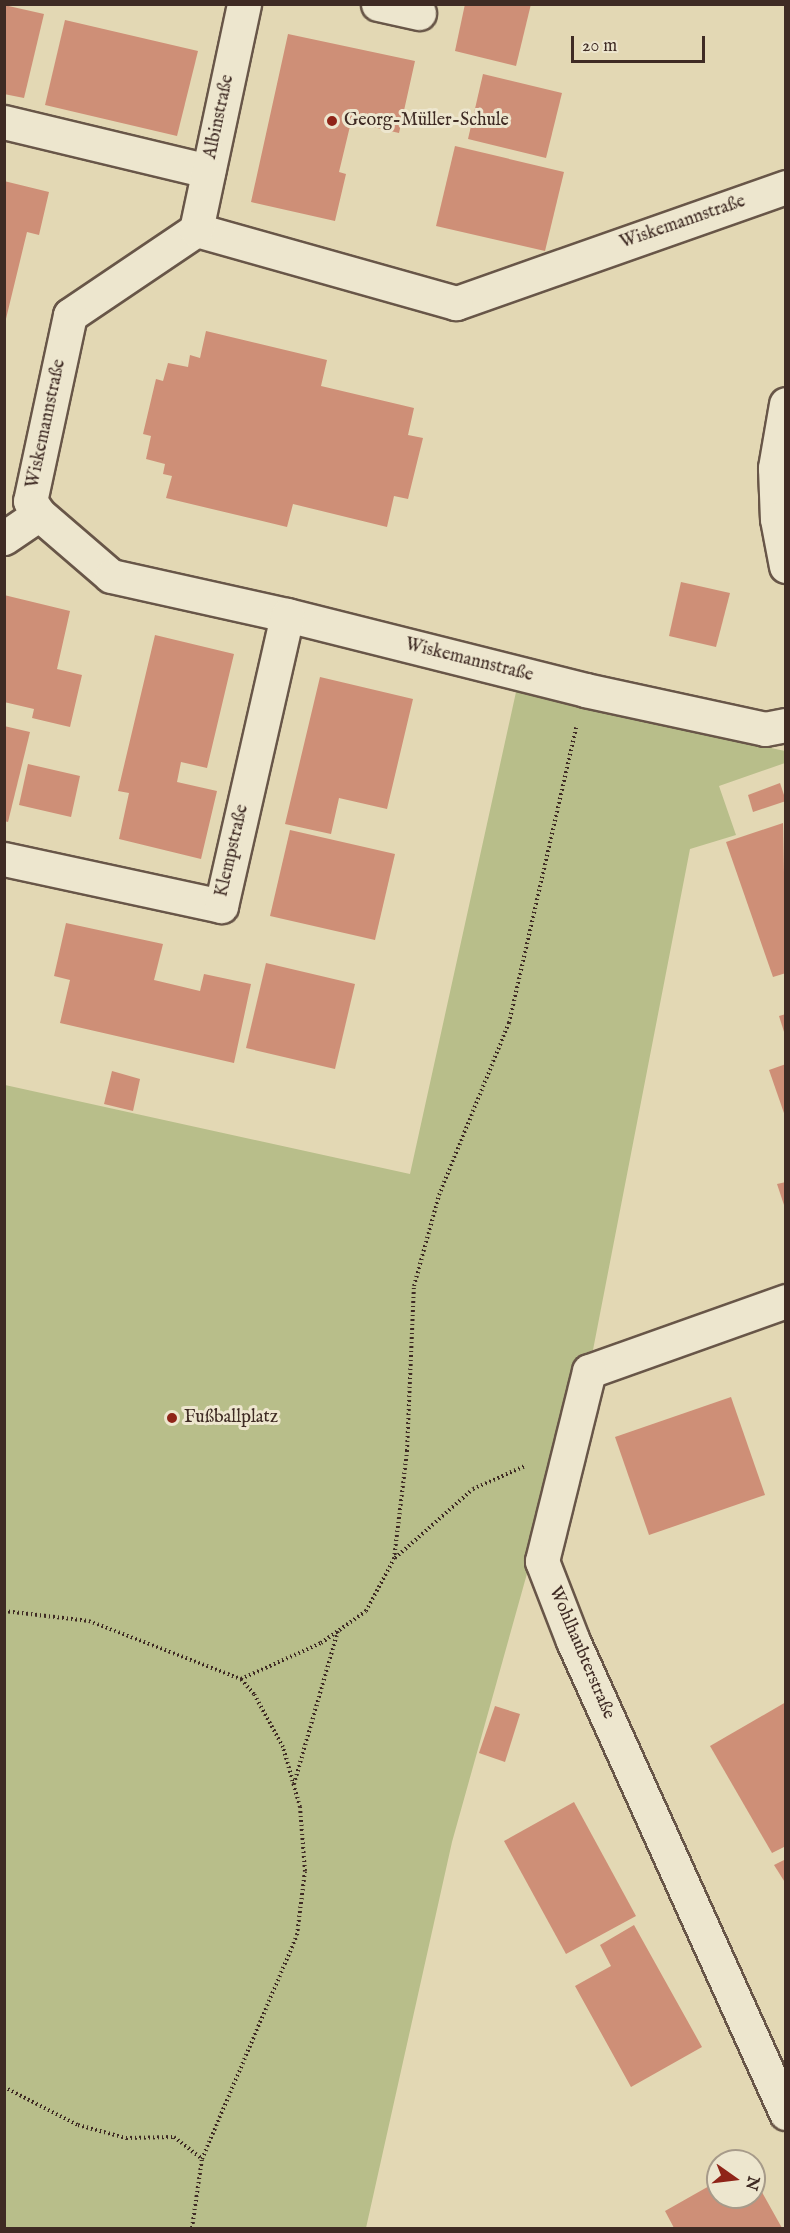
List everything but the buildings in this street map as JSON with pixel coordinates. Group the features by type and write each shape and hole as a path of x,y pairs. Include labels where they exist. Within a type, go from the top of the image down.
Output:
{"street":[{"name":"Albinstraße","path":"196,230 244,4"},
{"path":"378,4 419,13"},
{"path":"4,122 208,171"},
{"name":"Wiskemannstraße","path":"786,187 456,303 196,230 70,315 30,501 39,514 111,576 287,615 585,690 765,729 786,725"},
{"path":"786,404 775,468 777,519 786,566"},
{"path":"4,538 39,514"},
{"name":"Klempstraße","path":"4,859 221,906 287,615"},
{"name":"Wohlhaubterstraße","path":"786,1301 589,1371 542,1561 573,1641 786,2114"}],"path":[{"path":"394,1559 406,1451 414,1286 438,1195 509,1023 585,690"},
{"path":"241,1679 321,1643 366,1611 394,1559 473,1489"},
{"path":"4,1611 89,1622 241,1679 254,1694 283,1747 300,1807 305,1871 297,1935 202,2159 192,2229"},
{"path":"294,1785 338,1631"},
{"path":"4,2087 78,2125 126,2138 174,2137 202,2159"}],"green space":[{"path":"516,692 785,751 785,763 719,786 736,835 690,849 593,1350 577,1356 528,1570 452,1842 366,2228 5,2228 5,1085 410,1174"}],"place":[{"name":"Georg-Müller-Schule","path":"332,121"},
{"name":"Fußballplatz","path":"172,1418"}]}
